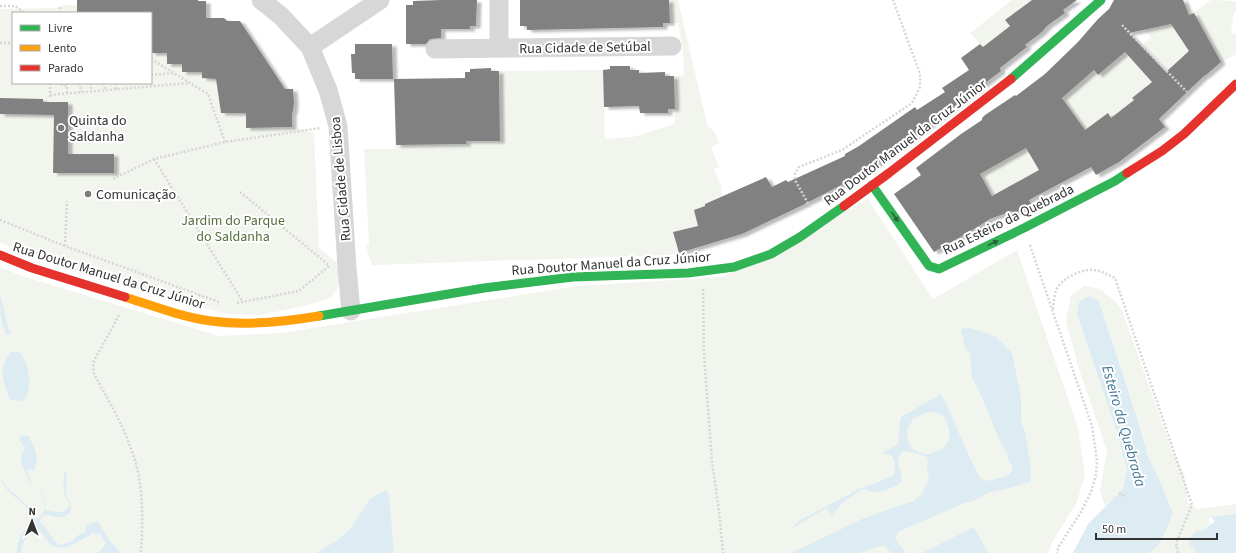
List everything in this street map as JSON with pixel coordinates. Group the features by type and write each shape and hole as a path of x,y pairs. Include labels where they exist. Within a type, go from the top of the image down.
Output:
{"main road":[{"name":"Rua Doutor Manuel da Cruz Júnior","path":"0,256 128,299 210,321 228,323 281,322 484,288 573,277 688,273 734,267 771,254 800,237 872,185 1009,81 1101,0"},
{"name":"Rua Esteiro da Quebrada","path":"872,185 929,266 939,268 1024,228 1115,181 1184,134 1236,84"}],"street":[{"name":"Rua Cidade de Lisboa","path":"261,0 281,16 310,47 328,90 338,126 347,268 352,311"},
{"path":"310,47 380,0"},
{"name":"Rua Cidade de Setúbal","path":"499,0 499,48"},
{"name":"Rua Cidade de Setúbal","path":"435,49 672,46"}],"path":[{"path":"819,223 795,180 794,173 800,168 842,150 912,103 920,87 920,74 893,0"},
{"path":"0,6 15,6 24,12"},
{"path":"60,6 60,12"},
{"path":"1122,25 1187,92"},
{"path":"0,43 12,43"},
{"path":"152,60 208,94 225,142"},
{"path":"152,75 175,73"},
{"path":"50,95 190,83"},
{"path":"50,84 50,99"},
{"path":"67,84 67,93"},
{"path":"80,84 81,92"},
{"path":"91,84 91,91"},
{"path":"104,84 105,90"},
{"path":"116,84 116,89"},
{"path":"129,84 130,88"},
{"path":"113,179 154,159 225,142 323,128"},
{"path":"154,159 243,302 260,323"},
{"path":"232,304 299,291 328,266 240,192"},
{"path":"65,246 67,201"},
{"path":"0,220 65,246 219,302"},
{"path":"1024,228 1092,426 1098,461 1091,492 1081,512 1059,546 1057,553"},
{"path":"1053,309 1056,290 1062,281 1075,274 1090,270 1104,272 1115,278 1192,506 1176,543 1178,553"},
{"path":"704,271 704,355 712,461 724,553"},
{"path":"128,299 97,354 93,363 93,368 94,374 126,434 137,468 142,517 141,553"},
{"path":"1119,493 1125,496"}],"green space":[{"path":"669,0 678,0 707,124 715,133 719,143 711,147 719,167 714,169 721,186 722,196 695,210 698,226 673,232 679,253 669,255 372,265 366,246 369,244 364,149 395,149 396,145 465,144 465,141 500,141 499,71 603,70 605,139 633,137 675,124 674,76 684,75 683,52 678,23 670,23"},
{"path":"1012,0 1032,0 1006,20 1010,26 983,47 970,33"},
{"path":"1183,0 1188,0 1194,12 1211,0 1236,1 1236,12 1234,12 1231,33 1236,34 1236,54 1221,62 1194,13 1171,24 1190,52 1181,59 1199,81 1194,86 1176,79 1143,45 1151,37 1137,22 1185,5"},
{"name":"Jardim do Parque do Saldanha","path":"64,5 77,5 77,12 12,12 12,84 152,84 152,53 167,53 167,64 182,64 183,72 202,72 202,78 216,79 221,113 246,113 246,128 292,127 314,133 319,248 337,263 339,282 338,288 331,297 300,307 259,315 230,314 167,300 28,254 0,242 0,9 55,8"},
{"path":"1110,37 1152,81 1132,98 1135,102 1111,118 1108,113 1094,145 1062,97 1093,70 1098,75 1111,64"},
{"path":"1023,144 1043,177 1022,188 1018,181 1001,191 1002,193 994,198 986,185 973,191 984,162 989,169 1006,159"},
{"path":"868,199 933,299 1017,250 1078,428 1085,476 1076,504 1051,544 1049,553 119,553 118,549 110,541 98,521 87,525 85,533 81,533 70,542 60,545 32,521 20,535 16,553 0,553 0,267 22,276 219,336 281,333 577,286 723,277"},
{"path":"1084,286 1100,289 1116,302 1122,310 1171,448 1184,474 1188,503 1198,509 1236,504 1236,514 1211,517 1209,519 1210,524 1202,531 1194,548 1196,550 1194,553 1149,553 1154,550 1161,541 1173,513 1148,456 1099,301 1116,429 1127,470 1123,489 1105,507 1100,490 1107,451 1078,366 1066,321 1071,295"},
{"path":"39,530 51,545 61,548 72,545 92,533 99,535 106,542 97,553 21,553 23,544 28,535 32,531"}],"water":[{"path":"0,296 7,325 11,334 7,335 3,327 0,312"},
{"name":"Esteiro da Quebrada","path":"1089,296 1099,301 1148,456 1173,513 1161,541 1154,550 1149,553 1073,553 1088,524 1123,489 1127,470 1116,429 1077,314 1079,302"},
{"path":"969,328 995,336 1012,353 1021,398 1021,422 1025,432 1031,469 1030,482 987,493 976,500 962,504 898,532 895,539 906,553 891,553 884,545 858,553 791,553 862,519 913,501 922,494 929,479 927,467 928,460 926,456 903,451 898,459 901,479 900,483 879,492 872,492 862,489 841,504 832,515 827,508 791,529 800,520 863,487 894,475 895,463 892,456 882,453 898,444 901,417 941,394 981,479 991,481 996,478 1009,475 1013,469 1007,456 1007,452 1002,446 980,393 972,378 970,352 965,348 961,329","holes":["928,412 938,413 945,418 949,428 948,442 942,448 928,454 915,451 908,441 907,432 909,426 914,418"]},
{"path":"18,351 25,361 29,374 29,388 24,400 16,401 11,400 7,392 3,379 3,366 11,352"},
{"path":"21,436 28,436 36,453 37,462 34,470 27,470 31,484 36,487 30,484 21,462 21,454 25,450 20,441"},
{"path":"65,470 67,474 66,495 71,503 70,513 63,517 44,515 40,519 40,522 54,540 60,545 70,542 81,533 85,533 87,525 98,521 110,541 118,549 119,553 97,553 106,542 100,535 92,533 72,545 61,548 51,545 39,530 34,530 24,541 21,553 16,553 20,535 34,519 30,516 30,511 4,486 0,476 4,484 30,508 31,514 36,519 40,517 45,510 44,502 46,510 60,512 66,510 70,504 64,493"},
{"path":"386,490 389,495 394,553 316,553 336,541 351,528 370,499"},
{"path":"1236,514 1236,553 1194,553 1196,550 1190,545 1190,539 1197,531 1202,531 1215,521 1211,517"},
{"path":"974,527 977,537 975,529 988,553 922,553"}],"building":[{"path":"77,0 206,1 206,18 224,18 227,21 240,21 285,89 293,89 294,102 292,127 246,128 246,113 221,113 216,79 202,78 202,72 182,72 182,64 167,64 167,53 152,53 152,12 77,12"},
{"path":"477,0 476,26 470,26 470,29 441,29 441,38 430,39 426,44 406,44 406,5 413,5 413,1"},
{"path":"520,0 669,0 670,23 663,23 663,27 527,30 527,26 520,26"},
{"path":"1032,0 1077,0 1063,10 1065,13 1025,45 1027,47 1000,68 1001,71 866,172 803,205 742,234 679,253 673,232 698,226 694,210 766,177 772,187 786,180 788,182 845,156 845,154 915,107 917,110 945,92 942,88 969,70 961,58 980,44 983,47 1010,26 1005,20"},
{"path":"1114,0 1183,0 1189,15 1194,13 1221,62 1205,75 1159,119 1165,127 1119,162 1096,175 1091,167 1029,200 1031,204 1014,214 1012,211 990,219 934,252 894,194 921,175 916,168 982,120 985,115 1015,95 1016,96 1045,74 1109,9","holes":["1171,24 1189,51 1166,72 1129,33","1125,52 1152,82 1132,98 1134,100 1111,118 1108,113 1085,130 1062,98 1094,70 1098,75","1026,148 1039,170 992,196 980,174"]},
{"path":"355,44 392,44 393,79 355,79 355,73 352,73 351,54 355,54"},
{"path":"610,66 630,66 630,70 639,70 639,73 665,72 665,76 674,76 675,109 668,109 668,113 640,113 639,106 604,107 603,70 610,69"},
{"path":"491,68 491,71 499,71 500,141 466,141 466,144 396,145 394,79 465,78 465,72 470,72 470,69"},
{"name":"Quinta do Saldanha","path":"0,98 43,99 43,102 68,102 68,154 114,154 114,173 53,173 54,115 0,114"}],"traffic: fast":[{"path":"1011,79 1101,0"},
{"path":"872,185 929,266 939,269 1024,228 1115,181 1127,173"},
{"path":"319,316 484,288 573,277 688,273 734,267 771,254 800,237 844,206"}],"traffic: slow":[{"path":"125,297 189,317 211,321 265,323 319,316"}],"traffic: jam":[{"path":"844,206 1011,79"},
{"path":"1127,173 1162,151 1184,134 1236,84"},
{"path":"0,255 32,268 125,297"}],"place":[{"name":"Quinta do Saldanha","path":"61,128"},
{"name":"Comunicação","path":"88,194"}]}
